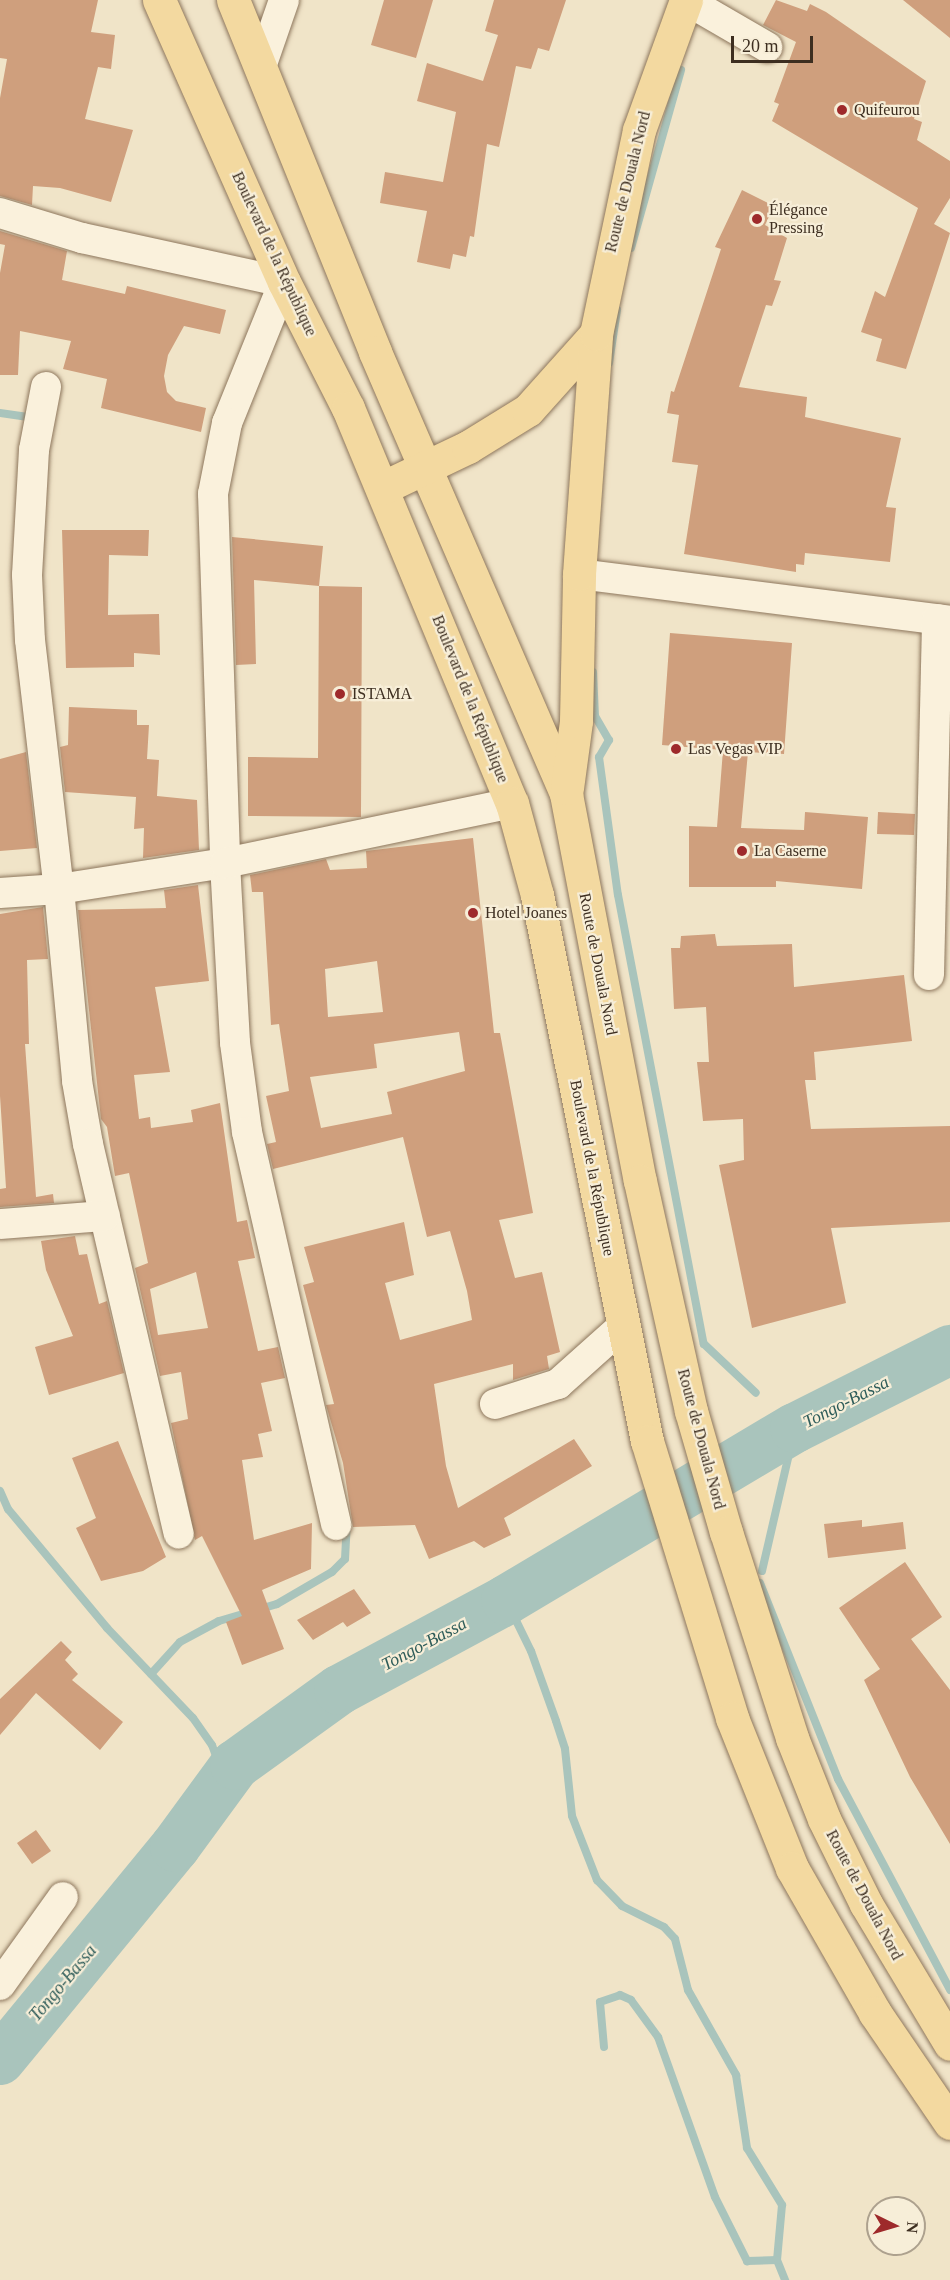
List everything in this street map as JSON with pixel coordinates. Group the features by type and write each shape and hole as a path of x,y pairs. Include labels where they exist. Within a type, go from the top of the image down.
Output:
{"main road":[{"name":"Boulevard de la République","path":"159,0 284,282 382,488 512,802 537,895 647,1441 732,1718 792,1868 875,2013 950,2123"},
{"path":"233,0 262,64 375,352 428,466 566,794"},
{"name":"Route de Douala Nord","path":"686,0 639,130 596,334 579,574 576,721 566,794 640,1181 691,1412 726,1532 792,1738 824,1819 866,1904 948,2035"},
{"path":"382,488 428,466 528,410 596,334"},
{"path":"597,1188 640,1181"}],"street":[{"path":"262,64 284,0"},
{"path":"686,0 767,47"},
{"path":"0,213 82,238 284,282 227,423 213,494 225,863 235,1043 247,1132 336,1525"},
{"path":"46,387 34,450 27,575 31,651 77,1081 105,1216 179,1534"},
{"path":"579,574 944,620 929,975"},
{"path":"0,893 58,889 225,863 512,802"},
{"path":"0,1224 105,1216"},
{"path":"495,1404 558,1384 624,1325"},
{"path":"0,1986 63,1897"}],"building":[{"path":"0,0 98,0 91,32 115,35 111,69 98,67 85,119 133,130 111,202 60,188 33,186 32,205 0,196 0,98 7,59 0,58"},
{"path":"384,0 433,0 416,58 371,45"},
{"path":"494,0 566,0 549,51 538,48 531,69 516,66 499,147 487,144 474,237 470,236 466,257 453,254 450,269 417,262 427,211 380,203 385,172 443,182 456,112 417,101 427,63 483,81 498,35 485,31"},
{"name":"Quifeurou","path":"776,0 807,11 810,4 826,12 926,81 914,119 922,122 917,140 950,161 950,198 934,224 950,233 906,369 876,361 882,339 861,332 875,291 885,297 918,208 772,121 779,104 774,102 796,42 763,25"},
{"path":"903,0 950,0 950,38"},
{"path":"742,190 774,206 765,225 787,238 774,280 781,281 772,306 766,305 739,387 807,397 805,417 901,438 886,507 896,508 890,562 805,553 804,565 796,564 796,572 684,554 698,465 672,462 679,415 667,413 671,391 674,392 721,249 715,247"},
{"path":"0,231 67,251 62,280 125,294 127,286 226,310 220,334 184,326 168,355 164,376 167,392 176,401 206,408 201,432 101,408 107,379 63,369 71,341 20,331 18,375 0,375 0,273 5,245 0,244"},
{"path":"62,530 149,530 148,556 109,555 108,615 159,614 160,655 134,653 134,667 66,668"},
{"path":"232,537 323,546 319,586 254,580 256,664 236,665"},
{"path":"319,586 362,587 361,817 248,816 248,757 318,758"},
{"path":"670,633 792,643 784,754 748,752 741,828 804,830 805,812 868,817 862,889 776,881 776,887 689,887 689,826 717,827 723,750 662,745"},
{"path":"69,707 137,710 137,725 149,725 147,759 159,760 157,796 197,800 199,850 143,858 144,828 134,829 136,797 65,792 60,747 68,745"},
{"path":"26,752 37,848 0,851 0,759"},
{"path":"878,812 915,814 914,835 877,834"},
{"path":"473,838 494,1033 500,1033 533,1213 499,1220 515,1278 542,1272 560,1352 547,1356 549,1369 513,1380 513,1364 434,1384 446,1466 458,1508 574,1439 592,1466 504,1518 511,1535 484,1548 474,1541 429,1559 415,1525 353,1527 343,1463 326,1405 334,1404 303,1285 314,1282 304,1247 404,1222 414,1275 385,1283 400,1340 472,1320 467,1291 450,1231 427,1237 403,1137 273,1169 267,1144 276,1142 266,1096 289,1091 279,1024 271,1025 263,892 252,892 250,875 326,859 330,870 367,868 366,851","holes":["377,961 383,1012 328,1017 325,969","459,1032 465,1071 387,1092 392,1114 321,1128 310,1077 377,1068 374,1044"]},
{"path":"198,885 209,981 155,987 170,1072 134,1075 139,1119 150,1117 151,1128 193,1122 191,1110 220,1103 237,1222 247,1220 255,1258 238,1261 258,1351 278,1347 285,1378 261,1383 272,1431 258,1434 263,1457 242,1460 254,1540 312,1523 311,1569 262,1590 284,1649 242,1665 226,1622 242,1616 202,1536 195,1540 171,1423 188,1419 181,1372 160,1376 135,1268 148,1263 129,1173 115,1176 107,1127 101,1119 78,910 166,908 164,890","holes":["196,1272 208,1328 158,1335 150,1289"]},
{"path":"43,907 48,959 27,960 29,1044 25,1044 36,1197 53,1194 54,1203 0,1207 0,1189 6,1188 0,1096 0,914"},
{"path":"715,934 717,946 792,944 794,987 904,975 912,1041 814,1052 816,1080 805,1080 811,1129 950,1126 950,1222 831,1228 846,1303 752,1328 719,1165 744,1160 743,1119 703,1121 697,1062 709,1062 706,1007 674,1009 671,948 680,948 681,936"},
{"path":"75,1236 79,1255 87,1254 99,1304 107,1301 124,1373 49,1395 35,1347 73,1336 46,1270 41,1241"},
{"path":"118,1441 166,1557 143,1571 101,1581 76,1528 96,1518 72,1458"},
{"path":"862,1520 862,1527 903,1522 906,1549 828,1558 824,1524"},
{"path":"905,1562 942,1617 911,1639 950,1690 950,1844 910,1777 864,1680 880,1669 839,1608"},
{"path":"354,1589 371,1613 347,1627 343,1622 313,1640 297,1620"},
{"path":"61,1641 72,1652 65,1660 78,1674 72,1680 123,1722 100,1750 36,1693 0,1735 0,1699"},
{"path":"36,1830 51,1851 32,1864 17,1843"}],"waterway":[{"path":"631,248 681,70"},
{"path":"609,363 617,310"},
{"path":"0,413 30,417"},
{"path":"593,672 595,716 609,740 599,757 618,895 704,1344 756,1393"},
{"name":"Tongo-Bassa","path":"0,2060 175,1847 235,1765 339,1690 506,1600 795,1428 950,1350"},
{"path":"762,1571 795,1428"},
{"path":"0,1491 8,1509 107,1628 193,1718 212,1745 223,1776"},
{"path":"151,1674 180,1642 219,1621 277,1604 332,1572 345,1559 347,1522"},
{"path":"760,1583 838,1779 950,1990"},
{"path":"506,1600 531,1651 556,1721 565,1749 572,1816 597,1880 622,1906 664,1927 675,1939 688,1990 736,2075 747,2148 782,2205 777,2260 785,2280"},
{"path":"604,2047 600,2002 620,1995 631,2000 658,2037 715,2197 747,2261 777,2260"}],"place":[{"name":"Quifeurou","path":"842,110"},
{"name":"Élégance Pressing","path":"757,219"},
{"name":"ISTAMA","path":"340,694"},
{"name":"Las Vegas VIP","path":"676,749"},
{"name":"La Caserne","path":"742,851"},
{"name":"Hotel Joanes","path":"473,913"}]}
